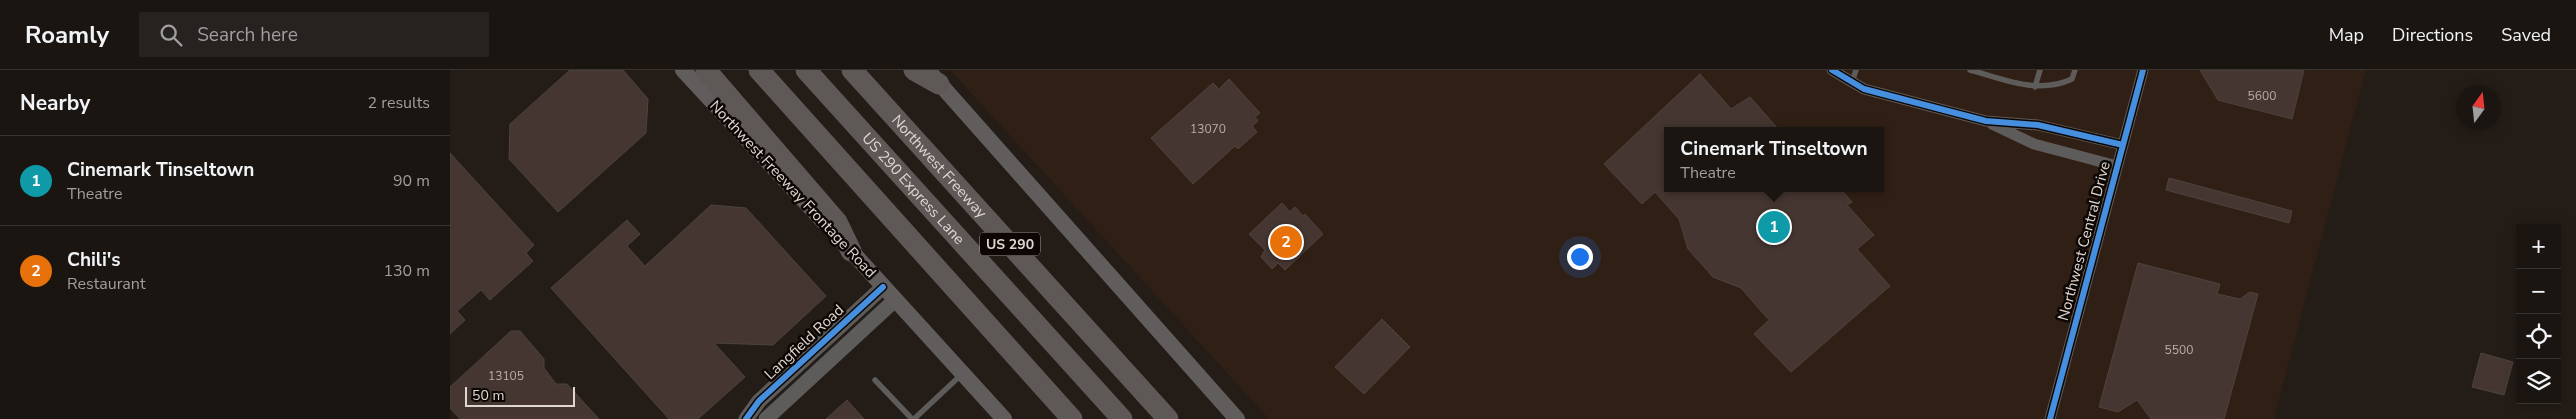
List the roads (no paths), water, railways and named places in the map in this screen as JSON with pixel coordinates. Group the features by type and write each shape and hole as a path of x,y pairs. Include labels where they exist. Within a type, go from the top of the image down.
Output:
{"highway":[{"path":"706,70 836,222 851,251"},
{"path":"758,70 1072,419"},
{"name":"US 290 Express Lane","path":"806,70 1122,419"},
{"name":"Northwest Freeway","path":"852,70 1168,419"},
{"path":"914,70 934,77"}],"main road":[{"name":"Northwest Freeway Frontage Road","path":"683,70 1004,419"},
{"path":"934,77 1237,419"}],"street":[{"path":"1832,70 1851,83 1877,93 1986,121 2038,125 2122,145"},
{"name":"Northwest Central Drive","path":"2050,419 2143,70"},
{"path":"1986,121 2034,144 2118,166"},
{"name":"Langfield Road","path":"746,419 759,401 883,287"},
{"name":"Langfield Road","path":"766,419 895,300"}],"lane":[{"path":"1851,83 1856,70"},
{"path":"1970,70 1994,73 2035,87 2058,86 2072,79 2075,70"},
{"path":"2035,87 2040,70"},
{"path":"875,380 913,419 963,374"}],"place":[{"name":"Cinemark Tinseltown","path":"1774,227"},
{"name":"Chili's","path":"1286,242"}]}
